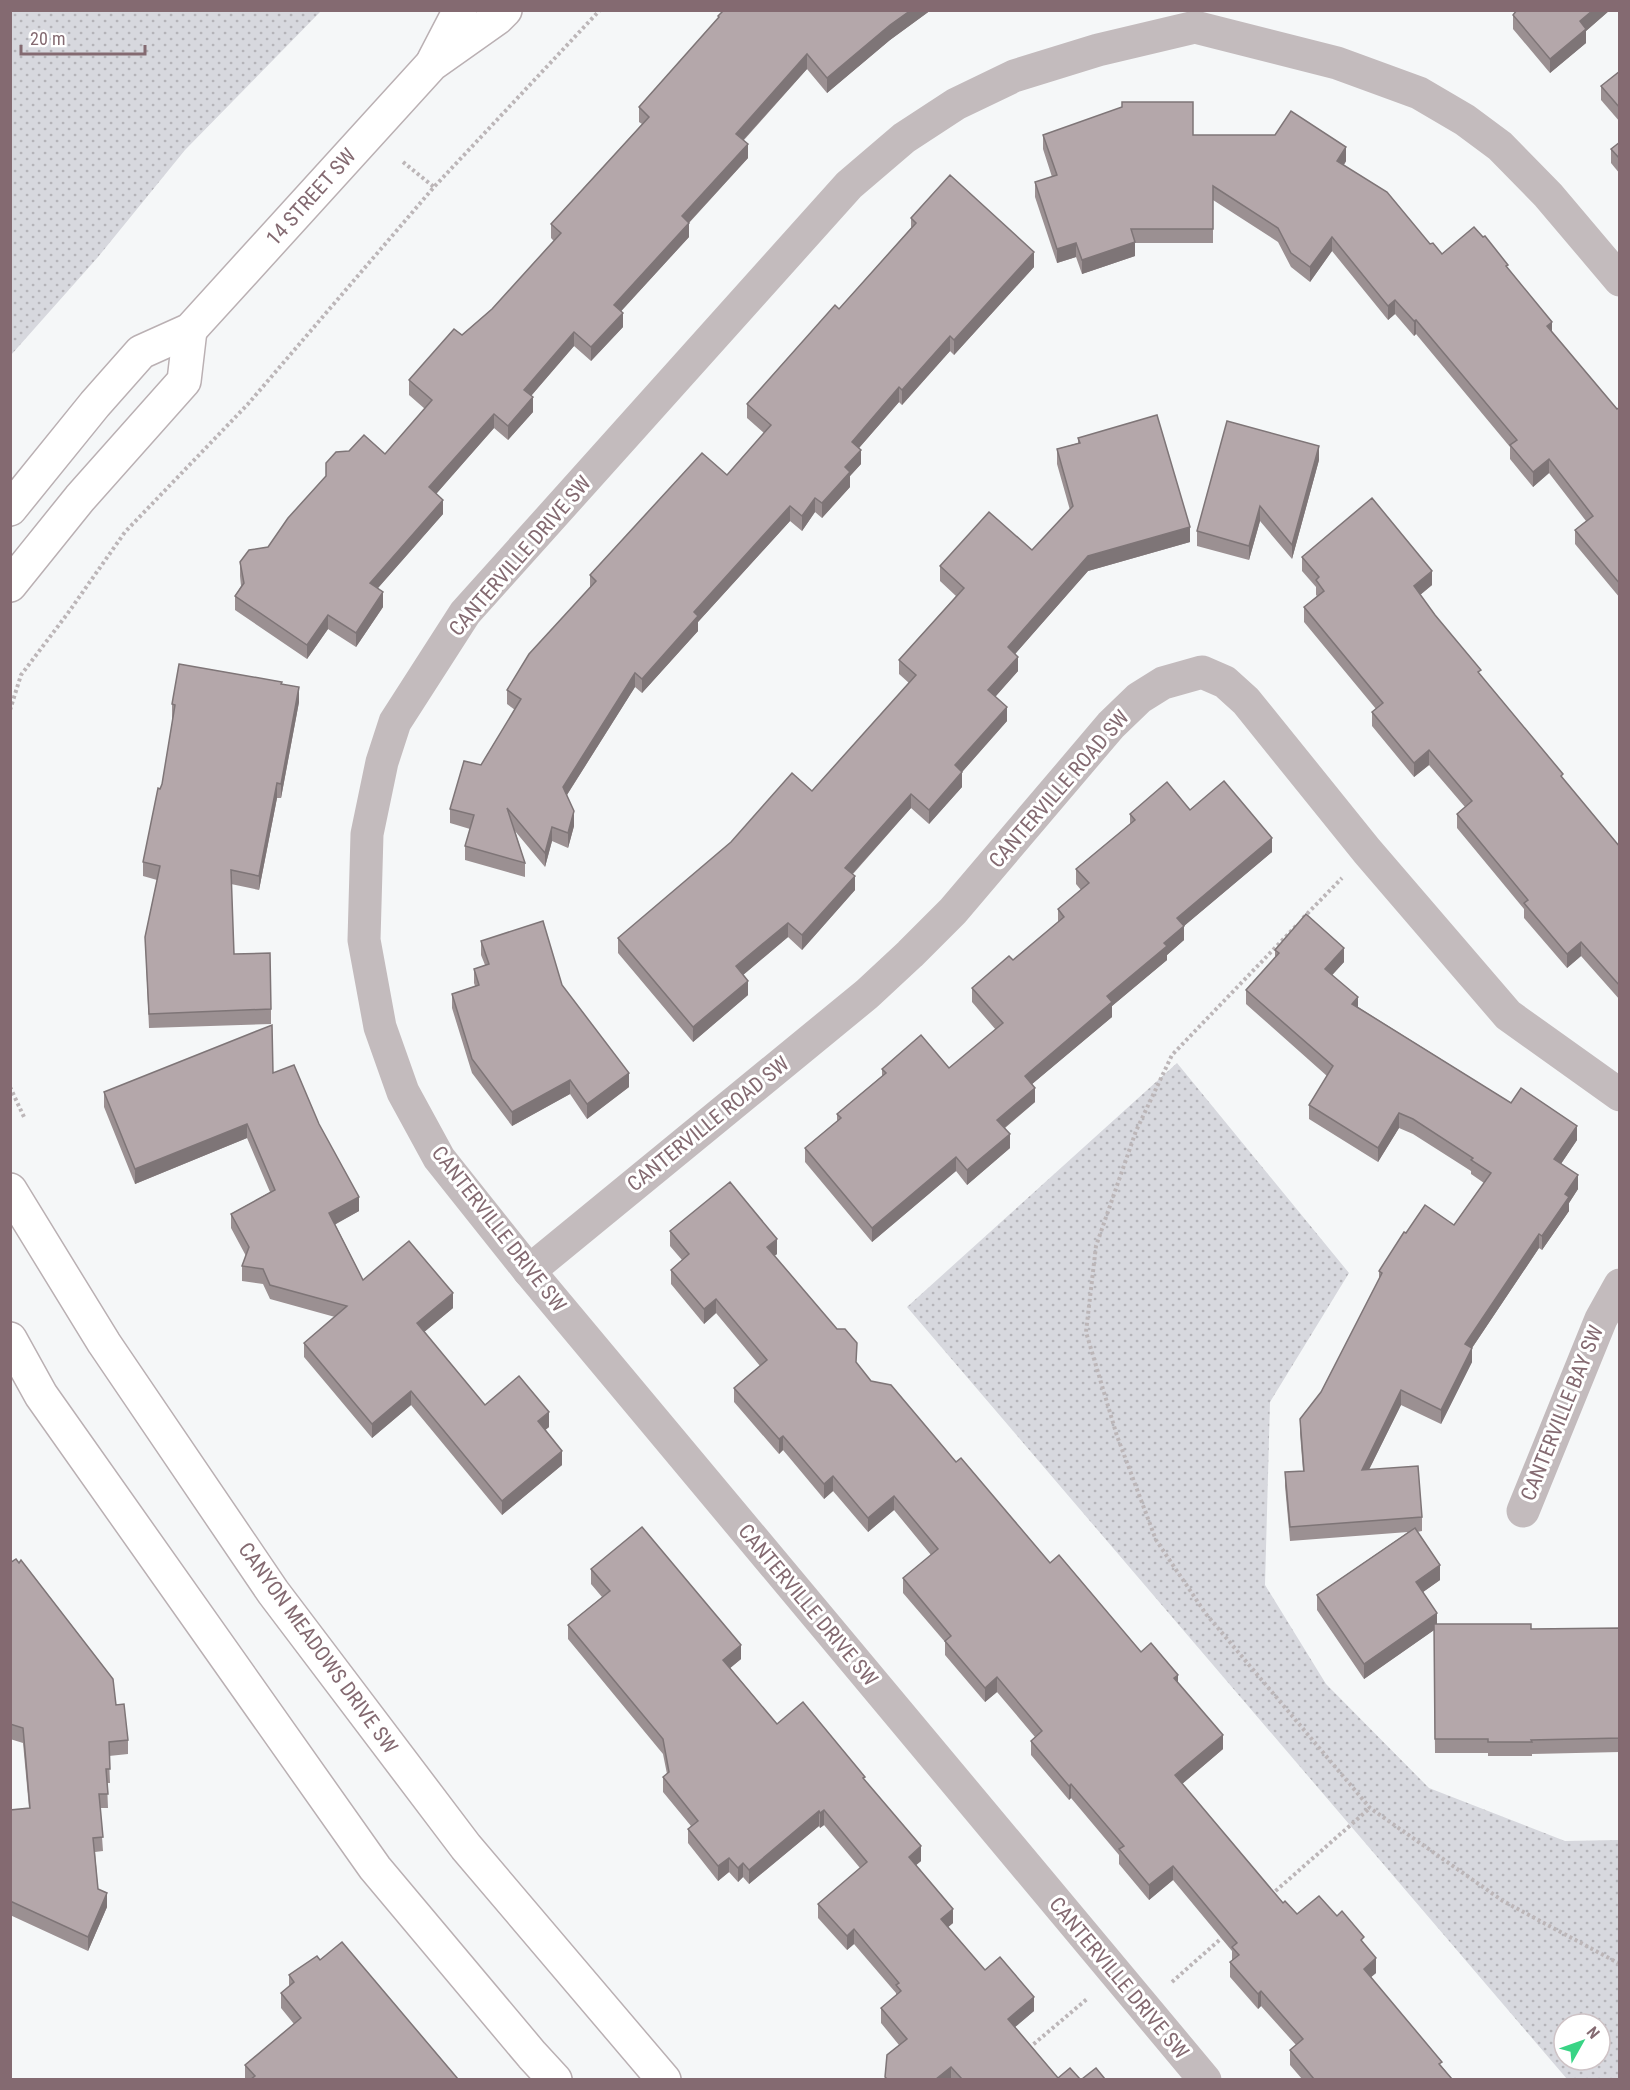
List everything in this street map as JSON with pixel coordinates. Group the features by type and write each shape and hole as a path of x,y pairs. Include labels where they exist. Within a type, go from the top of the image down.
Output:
{"main road":[{"name":"14 STREET SW","path":"432,64 460,10"},
{"name":"14 STREET SW","path":"10,509 95,404 141,352 190,330 432,64 505,10"},
{"path":"10,585 80,498 183,381 190,330"},
{"name":"CANYON MEADOWS DRIVE SW","path":"10,1190 104,1343 273,1592 466,1847 664,2079"},
{"path":"10,1339 41,1395 375,1868 537,2067 555,2079"}],"street":[{"name":"CANTERVILLE DRIVE SW","path":"1205,2079 529,1271 439,1158 403,1092 380,1027 364,940 367,834 382,762 395,722 465,613 849,185 904,138 947,110 1014,76 1098,50 1194,27 1336,63 1419,93 1456,115 1500,146 1540,187 1620,280"},
{"name":"CANTERVILLE ROAD SW","path":"529,1271 867,994 910,954 953,911 1111,725 1139,698 1163,683 1202,672 1225,682 1246,701 1367,851 1508,1015 1620,1095"},
{"name":"CANTERVILLE BAY SW","path":"1522,1510 1601,1319 1620,1285"}],"path":[{"path":"10,710 21,675 68,613 124,532 248,404 434,187 600,10"},
{"path":"403,162 434,187"},
{"path":"1367,851 1172,1055 1136,1131 1096,1246 1086,1332 1117,1436 1156,1540 1206,1614 1370,1808 1503,1901 1620,1964"},
{"path":"10,1087 24,1117"},
{"path":"1264,1901 1370,1808"},
{"path":"1143,2007 1229,1932"},
{"path":"1027,2049 1115,1974"}],"shaded area":[{"path":"11,10 321,11 185,150 98,257 11,355"},
{"path":"1177,1063 1349,1273 1270,1402 1265,1585 1326,1684 1429,1788 1565,1841 1619,1840 1619,2079 1567,2079 1561,2072 1612,2072 1612,2012 1552,2012 1552,2061 907,1307"}],"building":[{"path":"724,10 911,10 827,78 807,54 736,134 748,144 682,216 689,223 614,305 623,313 591,347 574,332 524,390 533,397 508,426 494,414 429,487 443,500 370,583 383,592 356,633 328,615 307,645 235,596 244,583 240,562 249,550 268,547 288,518 326,476 326,463 336,452 349,451 364,435 385,454 432,400 409,380 454,329 462,335 492,309 561,233 551,224 649,117 639,107"},
{"path":"1517,10 1593,10 1580,21 1586,29 1550,59 1513,15"},
{"path":"1620,71 1620,108 1601,86"},
{"path":"1122,102 1193,102 1193,135 1275,135 1291,111 1346,147 1337,161 1387,192 1430,244 1433,243 1442,254 1474,227 1483,237 1485,236 1508,265 1506,266 1552,322 1547,326 1617,409 1620,407 1620,584 1575,530 1593,516 1549,459 1533,472 1510,445 1517,440 1416,320 1414,321 1395,300 1388,306 1332,237 1310,267 1291,253 1278,228 1213,186 1213,229 1131,229 1135,242 1082,260 1076,243 1057,249 1035,182 1057,175 1043,135 1122,107"},
{"path":"1620,142 1620,159 1611,149"},
{"path":"950,175 1034,252 954,340 950,336 902,390 899,387 852,442 861,450 845,467 850,472 822,503 815,498 802,516 790,506 694,612 698,616 642,679 635,673 563,787 574,811 568,833 552,827 545,853 507,808 525,863 465,846 474,815 450,809 464,761 481,765 521,699 507,690 529,654 596,581 590,575 702,453 727,475 771,425 747,404 835,305 839,309 916,223 911,218"},
{"path":"1157,415 1190,527 1088,556 1008,647 1018,657 988,690 1007,707 955,765 962,772 929,810 911,794 845,868 855,876 802,935 788,923 736,966 748,981 693,1027 618,938 731,842 792,773 812,791 916,675 899,660 964,588 940,566 989,512 1032,550 1073,506 1057,449 1080,443 1078,438"},
{"path":"1227,421 1319,446 1292,545 1260,506 1249,546 1197,531"},
{"path":"1372,498 1432,571 1414,586 1481,670 1478,672 1620,847 1620,986 1581,942 1567,954 1524,903 1528,900 1457,814 1472,801 1429,750 1414,763 1372,712 1383,703 1304,607 1324,591 1316,580 1319,577 1302,557"},
{"path":"179,664 299,687 281,784 277,783 259,876 231,870 234,954 270,953 271,1009 149,1014 145,937 160,866 143,862 158,788 160,789 162,784"},
{"path":"1224,781 1272,838 1177,918 1184,926 1164,943 1167,946 1107,996 1112,1002 1025,1076 1035,1088 997,1120 1010,1134 967,1170 956,1157 872,1228 805,1148 841,1118 837,1114 886,1073 882,1069 921,1035 949,1068 1003,1023 972,988 1009,956 1013,960 1064,917 1058,909 1089,883 1076,869 1135,820 1130,814 1167,782 1190,810"},
{"path":"1306,914 1344,948 1325,969 1358,997 1352,1004 1511,1103 1521,1088 1577,1126 1554,1159 1578,1175 1565,1194 1569,1197 1542,1236 1539,1234 1465,1344 1472,1348 1441,1410 1401,1390 1362,1470 1418,1466 1422,1517 1290,1527 1285,1472 1304,1471 1300,1419 1321,1392 1382,1273 1379,1271 1404,1232 1406,1233 1425,1205 1454,1225 1491,1173 1471,1160 1473,1158 1413,1119 1399,1113 1378,1148 1309,1105 1333,1066 1246,990 1279,953 1275,950"},
{"path":"543,921 562,985 629,1073 587,1104 570,1080 512,1112 472,1059 452,994 479,985 474,969 489,964 481,941"},
{"path":"272,1025 273,1073 294,1065 319,1124 359,1197 329,1213 363,1280 409,1241 453,1293 417,1323 485,1405 519,1376 549,1412 538,1421 562,1451 502,1501 411,1391 372,1424 304,1343 347,1306 270,1285 263,1269 242,1266 249,1247 231,1214 275,1190 247,1124 135,1169 104,1092"},
{"path":"730,1182 777,1239 767,1247 837,1329 845,1329 857,1343 856,1362 871,1381 891,1385 956,1462 961,1458 1050,1563 1059,1555 1141,1652 1151,1643 1178,1675 1174,1678 1223,1735 1175,1775 1283,1903 1285,1901 1297,1914 1319,1896 1337,1916 1342,1911 1364,1937 1361,1940 1376,1958 1364,1969 1442,2062 1439,2064 1452,2079 1314,2079 1290,2050 1303,2039 1261,1991 1258,1994 1230,1962 1239,1955 1232,1947 1237,1943 1173,1866 1149,1885 1119,1849 1124,1846 1031,1741 1042,1731 997,1677 985,1688 945,1641 951,1636 903,1578 938,1549 894,1496 868,1518 833,1476 824,1484 783,1436 779,1439 734,1388 767,1360 716,1299 704,1309 671,1270 689,1254 670,1231"},
{"path":"642,1527 741,1645 723,1660 777,1724 803,1702 921,1846 909,1857 953,1909 941,1919 985,1970 1000,1957 1034,1997 1008,2019 1058,2078 1070,2068 1080,2079 962,2079 951,2067 936,2079 887,2079 885,2077 887,2055 907,2039 881,2008 901,1991 896,1985 899,1983 854,1929 847,1936 818,1904 867,1862 824,1810 820,1813 819,1811 749,1870 743,1863 738,1868 729,1858 718,1866 688,1829 698,1821 663,1777 669,1772 663,1739 568,1625 610,1591 591,1569"},
{"path":"1415,1528 1440,1565 1416,1582 1437,1613 1364,1664 1317,1595"},
{"path":"16,1559 19,1563 21,1560 113,1679 116,1705 124,1704 128,1740 109,1742 110,1769 106,1769 108,1794 99,1794 103,1837 93,1838 98,1889 107,1893 88,1937 10,1901 10,1810 30,1808 23,1728 10,1724 10,1563"},
{"path":"1434,1624 1531,1624 1531,1629 1620,1628 1620,1738 1531,1740 1532,1742 1435,1739"},
{"path":"342,1942 458,2079 251,2079 255,2076 245,2065 301,2018 281,1993 294,1982 289,1975 317,1956 320,1960"},
{"path":"1096,2068 1105,2079 1082,2079"}]}
